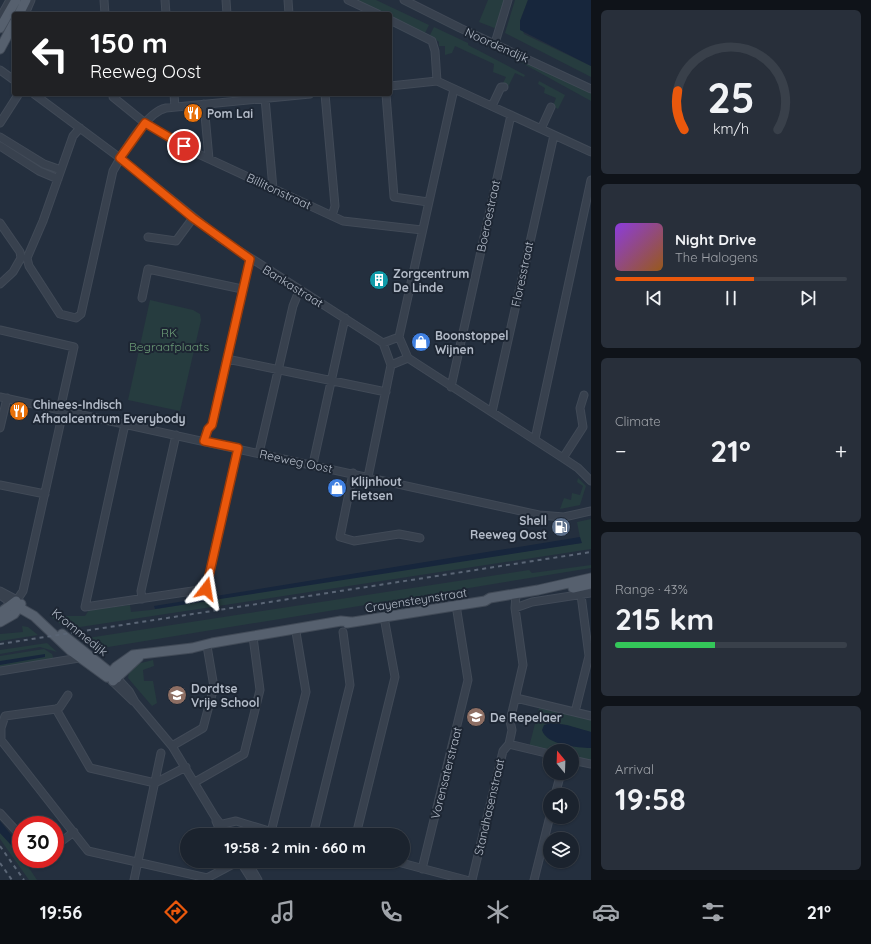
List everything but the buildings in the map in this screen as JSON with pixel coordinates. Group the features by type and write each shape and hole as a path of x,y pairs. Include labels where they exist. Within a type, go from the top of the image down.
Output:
{"main road":[{"path":"0,28 16,0"},
{"path":"20,12 26,0"},
{"path":"0,48 12,27"},
{"name":"Crayensteynstraat","path":"517,596 591,578"},
{"name":"Crayensteynstraat","path":"112,677 143,654 292,632 293,629 341,621 351,622 485,601 490,598 517,596 591,584"},
{"path":"0,613 17,604"},
{"path":"0,622 14,614 17,604"},
{"name":"Krommedijk","path":"17,604 34,616 67,645 87,657"},
{"name":"Krommedijk","path":"17,604 41,616 112,677"}],"street":[{"path":"0,18 10,0"},
{"path":"26,12 31,0"},
{"path":"104,0 105,12"},
{"path":"165,0 166,12"},
{"path":"226,0 227,12"},
{"path":"288,0 289,12"},
{"path":"348,0 365,11"},
{"name":"Noordendijk","path":"404,0 591,89"},
{"path":"495,44 508,0"},
{"path":"392,21 425,36 432,41 435,48 437,81"},
{"path":"0,70 12,79"},
{"path":"392,86 437,81 591,152"},
{"path":"492,106 500,87 504,87"},
{"path":"454,89 399,337 408,358 578,468 591,481"},
{"path":"0,123 17,96"},
{"name":"Bankastraat","path":"37,96 120,158 193,218 250,259 383,343"},
{"name":"Billitonstraat","path":"113,96 145,123 209,158 343,221 422,230"},
{"path":"174,96 175,107"},
{"path":"80,128 73,136 43,222 28,251 27,258 29,266 60,314 76,318 81,314 113,171 120,158 145,123 156,112 175,107 204,104 236,98 286,96"},
{"path":"324,96 335,206 332,216"},
{"path":"386,96 394,197 428,202"},
{"path":"264,98 273,189"},
{"path":"204,104 209,158"},
{"path":"541,129 551,107"},
{"name":"Boeroestraat","path":"451,387 511,115"},
{"path":"0,136 44,164 61,170"},
{"name":"Floresstraat","path":"492,412 554,136"},
{"path":"0,146 39,171 58,179"},
{"path":"534,439 591,180"},
{"path":"148,237 176,241 193,218"},
{"path":"0,223 20,252 22,258 0,284"},
{"path":"204,441 208,429 212,425 250,259"},
{"path":"142,298 148,269 242,289"},
{"path":"260,453 293,306 299,290"},
{"path":"313,464 345,318"},
{"path":"0,330 74,347 62,416 45,494 24,586 17,604"},
{"path":"368,476 392,365 383,343 399,337"},
{"path":"392,365 408,358"},
{"path":"226,359 386,392"},
{"path":"563,458 583,427 580,408 584,395"},
{"path":"0,428 3,397"},
{"name":"Reeweg Oost","path":"3,397 552,517 572,516 591,511"},
{"path":"125,424 85,607 206,589 238,448"},
{"path":"583,427 591,426"},
{"path":"142,599 141,591 176,435"},
{"path":"353,473 340,537 354,541 399,534 420,538"},
{"path":"0,485 45,494"},
{"name":"Krommedijk","path":"0,591 17,604"},
{"path":"515,608 532,602 591,593"},
{"name":"Krommedijk","path":"0,594 17,604"},
{"path":"575,712 590,656 581,595"},
{"name":"Standhasenstraat","path":"472,880 503,751 509,744 512,730 510,721 523,665 515,608 517,596"},
{"name":"Vorensaterstraat","path":"422,868 468,680 456,605"},
{"path":"358,828 394,677 384,617"},
{"path":"272,828 306,692 292,632"},
{"path":"315,828 350,684 343,632"},
{"path":"195,782 244,754 260,690 253,637"},
{"path":"172,746 203,728 214,687 210,644"},
{"path":"66,661 67,645"},
{"path":"0,671 87,657"},
{"name":"Krommedijk","path":"112,677 129,691 135,702 172,746 195,782 219,825"},
{"path":"68,695 60,707 56,709 5,716 0,728 0,740 88,851 200,878 207,878 226,868"},
{"path":"516,698 591,716"},
{"path":"56,709 90,768 155,783 186,767"},
{"path":"509,744 543,752"},
{"path":"134,880 161,753"},
{"path":"579,761 591,764"},
{"path":"0,813 12,826"},
{"path":"219,825 236,822 257,828"},
{"path":"534,880 548,824"},
{"path":"219,825 222,828"},
{"path":"64,839 74,832"},
{"path":"410,865 466,880"},
{"path":"244,868 252,880"},
{"path":"251,868 258,880"}],"green space":[{"path":"357,0 376,0 429,25 425,33 392,17 392,12 382,12"},
{"path":"488,0 505,0 497,29 479,22"},
{"path":"515,0 528,0 520,21 524,34 591,66 591,77 505,33"},
{"path":"434,27 468,43 468,45 525,75 524,77 515,73 508,87 503,83 506,77 493,72 494,64 455,46 452,53 445,55 445,46 439,46 439,42 430,35"},
{"path":"493,47 591,92 591,101"},
{"path":"539,81 565,95 558,109 553,106 556,98 544,93 545,88 538,84"},
{"name":"RK Begraafplaats","path":"150,300 193,310 200,314 201,320 180,411 128,400"},
{"path":"578,478 586,486 580,505 560,509 564,498 571,500 572,493 580,495 583,486 577,482"},
{"path":"591,519 591,549 67,629 50,616 85,616 89,610 130,605 131,612 151,610 336,579 581,543 577,522"},
{"path":"591,565 591,568 96,649 81,639 529,570 532,573"},
{"path":"22,626 28,627 38,635 0,641 0,634 23,632"},
{"path":"47,643 57,652 40,647 0,654 0,650"},
{"path":"44,649 52,654 54,660 0,668 0,656"},
{"path":"153,660 154,666 143,670 144,681 153,681 157,703 152,706 128,678 129,673 137,664"},
{"path":"539,708 591,720 591,732 557,723 558,743 565,744 543,744 543,750 529,747"},
{"path":"579,746 591,748 591,762 579,759"},
{"path":"0,833 12,845 12,856 0,839"},
{"path":"21,868 29,868 37,880 29,880"}],"water":[{"path":"528,0 591,0 591,66 520,30 520,21"},
{"path":"580,537 582,543 155,609 154,606"},
{"path":"45,654 45,657 0,665 0,661"},
{"path":"551,723 567,725 591,732 591,748 579,747 579,744 561,744 556,742 545,735 542,730 544,725"},
{"path":"0,821 12,836 12,846 0,833"}],"railway":[{"path":"0,644 591,552"},
{"path":"0,846 24,880"},
{"path":"0,863 12,880"}],"place":[{"name":"Pom Lai","path":"193,113"},
{"name":"Zorgcentrum De Linde","path":"379,280"},
{"name":"Boonstoppel Wijnen","path":"421,342"},
{"name":"Chinees-Indisch Afhaalcentrum Everybody","path":"19,411"},
{"name":"Klijnhout Fietsen","path":"337,488"},
{"name":"Shell Reeweg Oost","path":"561,527"},
{"name":"Dordtse Vrije School","path":"177,695"},
{"name":"De Repelaer","path":"476,717"}],"route":[{"path":"184,146 145,123 120,158 130,169 193,218 250,259 212,425 208,429 204,441 238,448 206,589"}]}
